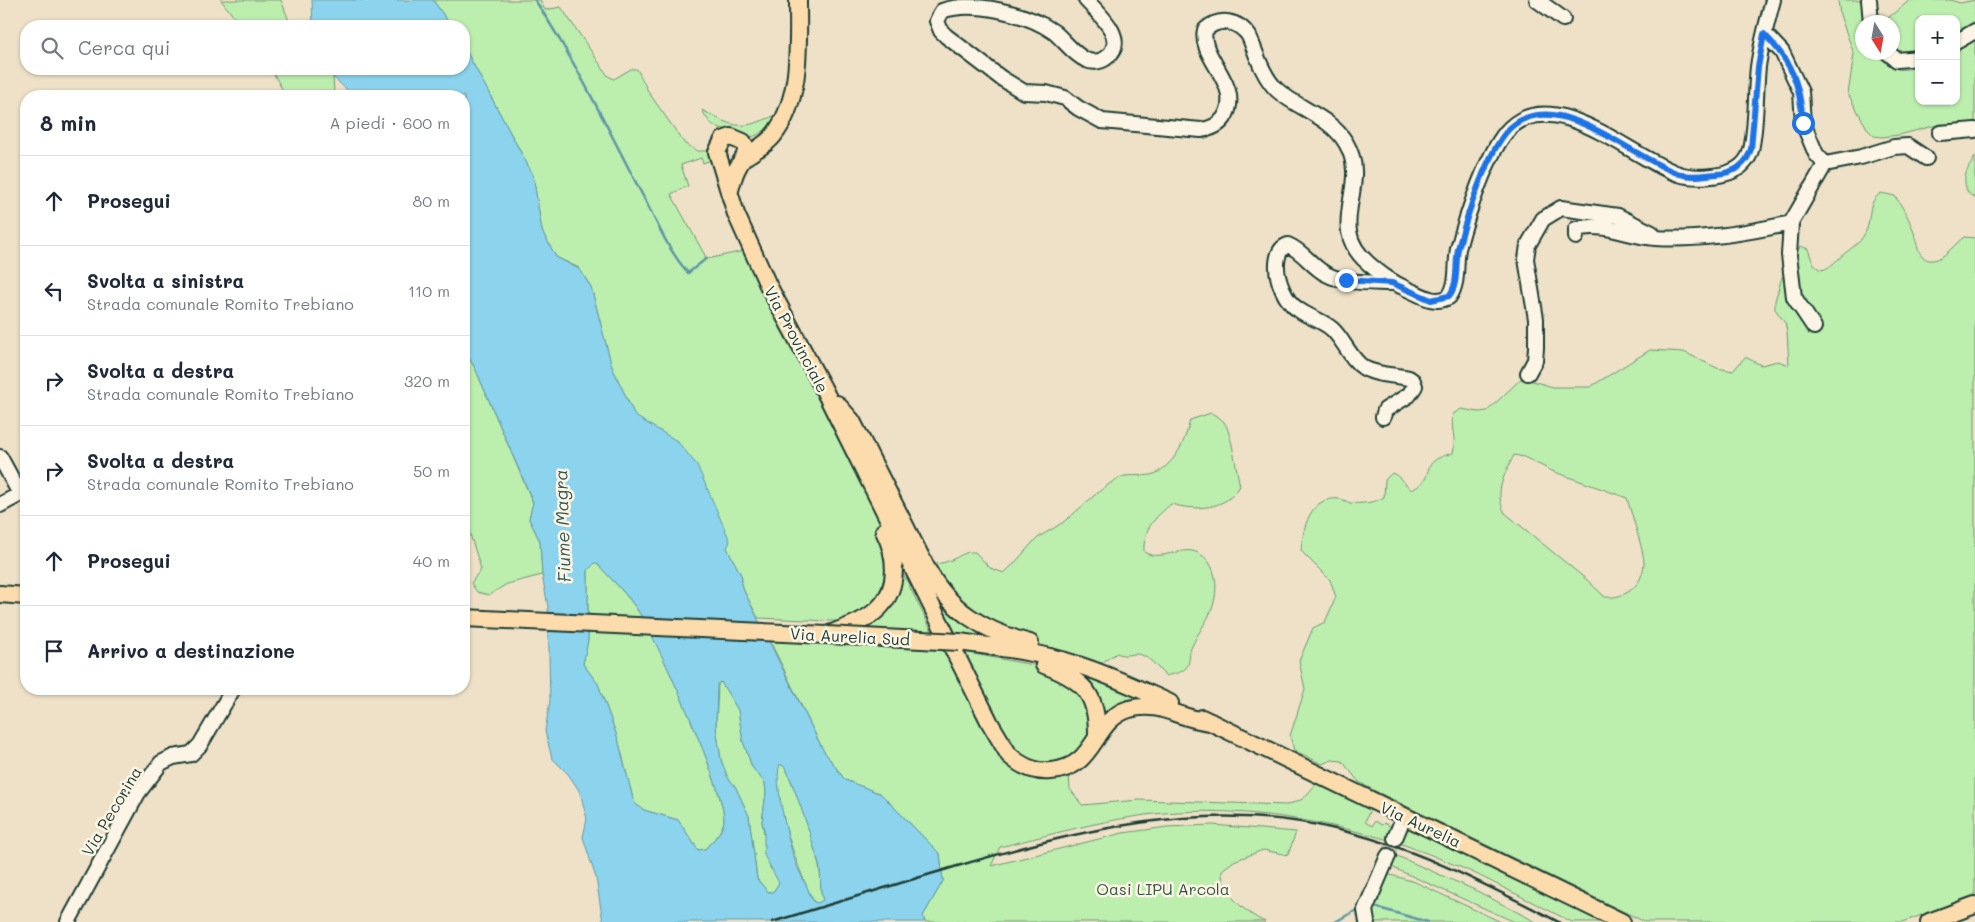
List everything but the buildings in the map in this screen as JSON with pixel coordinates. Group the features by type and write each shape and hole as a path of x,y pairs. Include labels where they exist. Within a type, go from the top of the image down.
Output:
{"main road":[{"path":"730,190 743,153 735,137 723,140 718,147 720,159 732,165 743,153 768,142 780,124 792,95 795,74 798,0"},
{"name":"Via Provinciale","path":"720,159 736,214 768,285 823,388"},
{"path":"823,388 834,429 866,484 990,724 1009,755 1019,764 1032,770 1045,772 1067,769 1085,756 1105,725 1118,714 1150,705 1216,725"},
{"path":"823,388 852,421 926,568 951,604 989,629 1011,638 1064,652 1096,664 1128,684"},
{"path":"826,635 857,622 880,607 895,574 894,561 887,537 866,484"},
{"path":"0,594 20,596"},
{"name":"Via Aurelia Sud","path":"470,618 959,642 998,647 1074,663 1128,684 1216,725"},
{"path":"998,647 1012,655 1058,670 1080,683 1094,704 1098,720 1097,738"},
{"name":"Via Aurelia","path":"1216,725 1622,922"},
{"path":"1929,922 1975,905"}],"street":[{"path":"1086,0 1108,24 1114,37 1113,50 1110,55 1097,62 1086,60 1054,32 1039,24 1014,13 992,7 970,2 958,4 942,10 937,21 940,31 946,36 1001,78 1024,92 1046,93 1065,98 1078,108 1102,121 1201,130 1220,123 1226,115 1229,101 1225,83 1205,44 1205,30 1211,24 1221,21 1233,23 1244,29 1270,82 1282,94 1327,123 1347,145 1354,178 1347,223 1350,242 1356,253 1392,283 1431,300 1449,296 1455,287 1458,250 1481,180 1503,137 1511,127 1526,119 1548,116 1572,118 1678,174 1704,175 1736,170 1748,158 1751,149 1758,67 1773,0"},
{"path":"1537,0 1563,19"},
{"path":"1869,0 1871,15"},
{"path":"1960,40 1975,31"},
{"path":"1764,34 1782,52 1801,92 1803,123 1816,154 1825,164"},
{"path":"1900,60 1915,58"},
{"path":"1940,133 1975,130"},
{"path":"1814,327 1794,298 1789,255 1791,223 1825,164 1861,157 1894,147 1908,146 1926,158"},
{"path":"1528,373 1535,360 1536,319 1526,260 1528,244 1543,220 1561,208 1618,216 1662,238"},
{"path":"1576,237 1576,229 1592,225 1662,238 1686,238 1750,233 1791,223"},
{"path":"1383,417 1385,410 1409,395 1415,386 1413,381 1409,378 1364,368 1352,357 1333,329 1318,319 1298,310 1286,295 1279,280 1278,255 1282,248 1288,245 1295,248 1326,274 1346,280 1392,283"},
{"path":"0,457 20,487"},
{"path":"0,505 20,494"},
{"name":"Via Pecorina","path":"68,922 138,794 161,763 172,757 191,754 200,745 229,695"},
{"path":"1395,838 1404,816"},
{"path":"1367,911 1388,856"}],"green space":[{"path":"221,0 281,0 289,20 236,20"},
{"path":"433,0 540,0 545,10 561,7 608,76 614,79 631,69 637,69 649,93 685,144 698,151 712,151 716,158 703,163 701,158 681,165 688,186 671,194 707,259 744,251 887,537 892,582 857,622 758,618 741,585 742,577 727,548 635,416 612,367 591,287 579,268 556,257 542,231 533,175 470,58 470,20 447,20"},
{"path":"1838,0 1866,0 1865,15 1855,15 1855,60 1883,60 1895,68 1915,68 1915,105 1960,105 1960,45 1975,36 1975,128 1966,125 1941,124 1899,135 1874,136 1868,130 1848,94 1854,54 1840,15"},
{"path":"1910,0 1950,0 1960,3 1975,0 1975,21 1960,31 1960,15 1915,15 1915,51 1910,52 1900,50 1900,15 1892,15"},
{"path":"274,75 333,75 334,90 283,90"},
{"path":"702,110 723,121 739,125 754,123 776,115 771,123 756,136 746,137 736,132 716,127 709,121"},
{"path":"1975,157 1975,198 1968,193 1965,178 1967,170"},
{"path":"1881,193 1895,196 1914,231 1920,253 1927,260 1942,257 1964,237 1975,238 1975,895 1903,922 1645,922 1375,791 1359,782 1342,761 1332,760 1322,764 1294,750 1290,736 1305,689 1299,661 1313,628 1325,622 1336,597 1330,580 1301,551 1306,524 1310,515 1321,502 1330,499 1341,499 1350,503 1359,503 1380,499 1384,497 1385,480 1392,473 1398,476 1412,490 1425,479 1430,465 1434,461 1453,453 1453,414 1461,409 1479,412 1487,411 1522,378 1553,387 1590,387 1650,350 1684,352 1717,368 1733,371 1745,357 1761,365 1778,361 1789,365 1785,323 1775,309 1775,301 1782,277 1789,274 1800,246 1808,249 1815,266 1823,270 1855,245 1867,230 1871,207 1876,197","holes":["1514,455 1524,457 1552,471 1627,498 1640,541 1644,563 1640,578 1632,589 1619,596 1605,597 1505,513 1500,498 1502,483"]},
{"path":"470,360 533,503 529,519 540,541 542,575 507,584 489,595 477,592 471,583 481,569 470,534"},
{"path":"1211,413 1221,419 1227,427 1240,486 1227,500 1209,507 1190,508 1171,504 1151,524 1144,544 1144,552 1150,555 1164,555 1184,551 1196,552 1209,562 1213,569 1216,593 1212,609 1191,649 1188,666 1182,671 1166,676 1149,659 1137,654 1124,655 1117,653 1098,665 1064,652 1011,638 989,629 926,567 948,561 965,553 975,552 990,568 1004,573 1036,539 1062,523 1111,483 1123,476 1145,476 1160,471 1176,455 1186,435 1190,420"},
{"path":"596,562 630,600 649,630 690,718 715,781 724,821 719,833 705,849 698,850 678,820 644,810 634,803 618,739 598,684 583,664 588,640 588,570"},
{"path":"901,570 935,637 858,631 877,619"},
{"path":"935,591 990,637 990,640 951,634 934,597"},
{"name":"Oasi LIPU Arcola","path":"770,641 947,650 998,752 1069,774 1070,789 1082,805 1139,800 1287,805 1303,799 1319,781 1371,807 1365,822 1372,826 1375,821 1382,825 1384,823 1396,829 1392,841 1340,827 1259,814 1205,811 1156,814 1089,825 1000,847 991,866 1123,833 1167,827 1213,825 1296,832 1288,855 1263,850 1234,861 1222,870 1225,886 1230,894 1250,914 1265,922 925,922 923,916 943,881 940,854 881,794 845,780 823,750"},
{"path":"958,651 1044,667 1086,696 1093,734 1083,751 1058,765 1031,763 1011,751"},
{"path":"1082,672 1148,698 1105,719 1103,710 1080,675"},
{"path":"721,682 738,710 743,741 752,767 765,783 766,793 762,822 770,868 777,876 779,883 773,892 768,892 757,879 749,816 735,786 728,778 721,760 716,727 718,684"},
{"path":"779,763 786,768 816,853 823,900 818,904 814,902 801,873 782,812 778,793 777,776"},
{"path":"1410,826 1606,922 1572,922 1474,873 1399,843"},
{"path":"1395,855 1477,891 1536,922 1515,922 1398,870 1390,866"},
{"path":"1387,874 1415,882 1501,922 1376,922 1370,912"}],"water":[{"path":"312,0 433,0 447,20 313,20"},
{"name":"Fiume Magra","path":"470,58 533,175 542,231 556,257 579,269 591,287 612,367 635,416 677,441 697,465 730,541 727,548 742,577 741,585 823,750 845,780 881,794 940,854 943,881 923,916 925,922 603,922 596,878 583,837 587,819 580,792 569,775 552,758 545,731 550,701 548,606 542,575 540,541 529,519 533,502 470,360 470,90 347,90 331,75 470,75","holes":["596,562 636,607 661,654 690,718 715,781 724,821 719,833 705,849 698,850 678,820 644,810 634,803 618,739 598,684 583,664 588,640 588,570","721,682 738,710 743,741 752,767 765,783 766,793 762,822 764,829 764,855 779,883 773,892 768,892 757,879 749,816 735,786 728,778 721,760 716,727 717,684","780,764 786,768 800,804 820,869 823,900 818,903 814,902 811,897 794,858 788,838 778,783"]}],"waterway":[{"path":"535,0 580,75 675,256 688,273 707,258"},
{"path":"1375,907 1428,922"},
{"path":"1335,922 1360,908"}],"tunnel":[{"path":"1388,856 1395,838"}],"railway":[{"path":"772,922 954,867 1093,831 1140,823 1235,816 1283,820 1331,828 1391,845 1476,880 1559,922"}],"route":[{"path":"1346,280 1392,283 1431,300 1445,299 1449,296 1455,287 1458,250 1481,180 1503,137 1511,127 1533,117 1558,116 1572,118 1678,174 1688,176 1723,174 1736,170 1748,158 1751,149 1758,67 1764,34 1782,52 1801,92 1803,123"}]}
